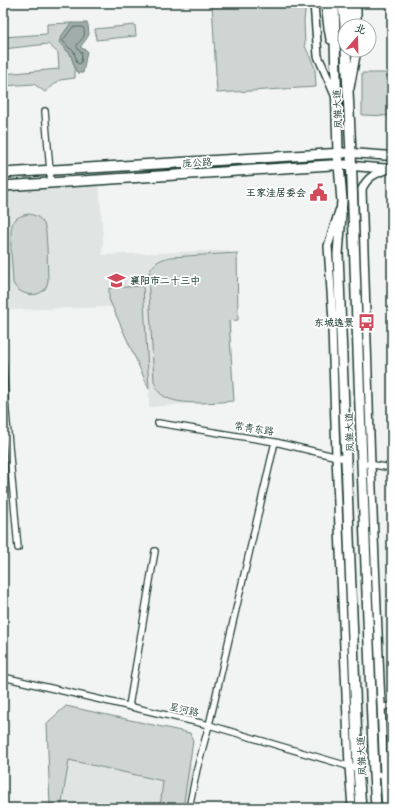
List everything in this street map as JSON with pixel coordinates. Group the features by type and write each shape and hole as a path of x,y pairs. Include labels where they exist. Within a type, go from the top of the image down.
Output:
{"main road":[{"name":"凤雏大道","path":"326,3 329,28 336,57"},
{"name":"凤雏大道","path":"334,3 338,153 342,201 338,254 348,514 354,768 361,808"},
{"path":"343,3 345,18"},
{"path":"350,3 351,18"},
{"name":"凤雏大道","path":"347,58 352,153 365,545 376,808"},
{"name":"庞公路","path":"3,173 338,153 392,156"},
{"name":"庞公路","path":"3,186 339,165 390,168"}],"street":[{"path":"314,3 318,56 337,97"},
{"path":"357,3 357,18"},
{"path":"348,98 356,58"},
{"path":"45,110 51,183"},
{"path":"386,808 371,465 362,189 365,183 373,175 390,168"},
{"path":"342,201 328,246 333,321 337,479 354,768 352,808"},
{"path":"333,336 342,374"},
{"path":"358,343 368,379"},
{"path":"3,361 4,400 18,548"},
{"name":"常青东路","path":"158,423 275,442 346,459"},
{"path":"189,808 275,442"},
{"path":"362,463 392,468"},
{"path":"337,479 348,514"},
{"path":"365,545 373,502"},
{"path":"129,706 155,551"},
{"name":"星河路","path":"3,676 209,726 354,768"},
{"path":"381,707 392,706"},
{"path":"374,773 392,779"}],"shaded area":[{"path":"212,3 306,3 304,21 305,46 315,68 316,87 217,93"},
{"path":"71,23 61,37 60,43 70,53 75,68 75,78 60,80 45,92 34,84 3,86 3,74 59,69 58,53 48,44 3,49 3,37 47,34 47,24"},
{"path":"135,25 136,36 96,40 95,29"},
{"path":"362,73 392,73 392,116 362,115"},
{"name":"襄阳市二十三中","path":"99,183 103,238 102,255 230,250 232,400 149,407 149,389 112,307 3,310 3,187"},
{"path":"29,214 40,218 45,227 48,272 48,281 45,289 40,293 32,295 19,290 13,283 11,243 11,234 14,221 24,215"},
{"path":"237,253 238,320 229,321 234,401 194,403 183,402 165,397 158,391 154,381 148,276 151,268 156,263 170,257"},
{"path":"143,286 149,389 109,299 109,288"},
{"path":"66,706 190,733 193,741 183,808 160,808 163,781 69,760 61,808 50,808 47,723"},
{"path":"57,744 197,769 189,808 51,808"}],"water":[{"path":"71,23 87,23 88,25 89,34 81,46 81,48 87,51 83,73 78,73 76,71 70,53 59,42"}],"place":[{"name":"王家洼居委会","path":"319,193"},
{"name":"襄阳市二十三中","path":"117,281"},
{"name":"东城逸景","path":"367,323"}]}
